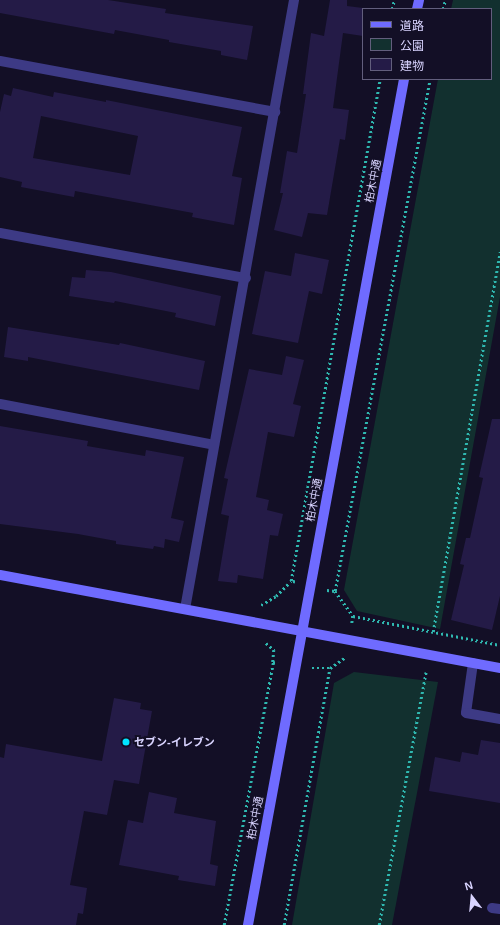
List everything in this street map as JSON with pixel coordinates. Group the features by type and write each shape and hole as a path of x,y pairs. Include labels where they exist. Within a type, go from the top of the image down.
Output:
{"street":[{"path":"184,609 246,278 294,0"},
{"path":"0,61 275,112"},
{"name":"柏木中通","path":"248,925 404,80"},
{"path":"0,233 246,278"},
{"path":"0,404 214,445"},
{"path":"0,575 303,630 500,668"},
{"path":"473,663 466,713 500,719"}],"path":[{"path":"433,632 500,252"},
{"path":"353,616 500,646"},
{"path":"224,925 273,662"},
{"path":"284,925 330,668"},
{"path":"379,925 426,671"}],"green space":[{"path":"453,0 500,0 500,297 440,629 357,611 344,590 438,80 492,80 492,8 451,8"},
{"path":"354,672 438,682 392,925 292,925 334,683"}],"building":[{"path":"0,0 108,0 166,9 165,13 253,26 247,60 221,55 221,51 169,42 169,40 115,30 114,34 0,13"},
{"path":"330,0 347,0 347,6 363,8 362,36 343,33 333,108 349,110 345,140 340,139 327,215 308,213 302,237 274,230 283,193 280,193 287,151 297,153 306,94 303,94 311,33 324,36"},
{"path":"13,88 53,97 54,92 106,102 106,100 242,127 232,176 242,178 234,225 192,217 193,213 75,191 74,197 21,187 22,182 0,177 0,112 4,94 11,96","holes":["41,116 138,136 130,175 33,158"]},
{"path":"295,253 329,260 322,294 309,291 298,343 252,334 265,271 291,276"},
{"path":"86,270 111,272 221,296 215,326 175,317 176,313 115,301 114,303 69,296 72,277 85,278"},
{"path":"8,327 119,345 120,343 205,361 199,390 28,357 28,361 4,357"},
{"path":"286,356 304,360 293,404 301,406 294,437 268,432 256,497 269,500 267,510 283,514 278,536 270,535 263,579 238,575 237,583 218,581 229,516 221,514 228,479 224,478 249,369 282,375"},
{"path":"492,419 500,419 500,596 492,630 451,620 464,565 460,564 466,538 470,538 483,478 479,477"},
{"path":"0,426 88,441 87,446 145,456 146,450 184,457 171,518 184,521 179,542 165,539 164,548 154,546 153,549 116,544 116,541 78,534 0,524"},
{"path":"114,698 141,703 140,709 152,711 139,784 114,780 107,815 84,811 70,885 87,888 83,914 78,913 76,925 0,925 0,757 4,758 6,744 102,761"},
{"path":"481,740 500,743 500,803 429,791 435,757 460,762 462,752 478,755"},
{"path":"149,792 177,798 174,813 216,821 210,864 218,866 215,886 178,880 179,876 119,865 128,820 143,823"}],"place":[{"name":"セブン-イレブン","path":"126,742"}]}
